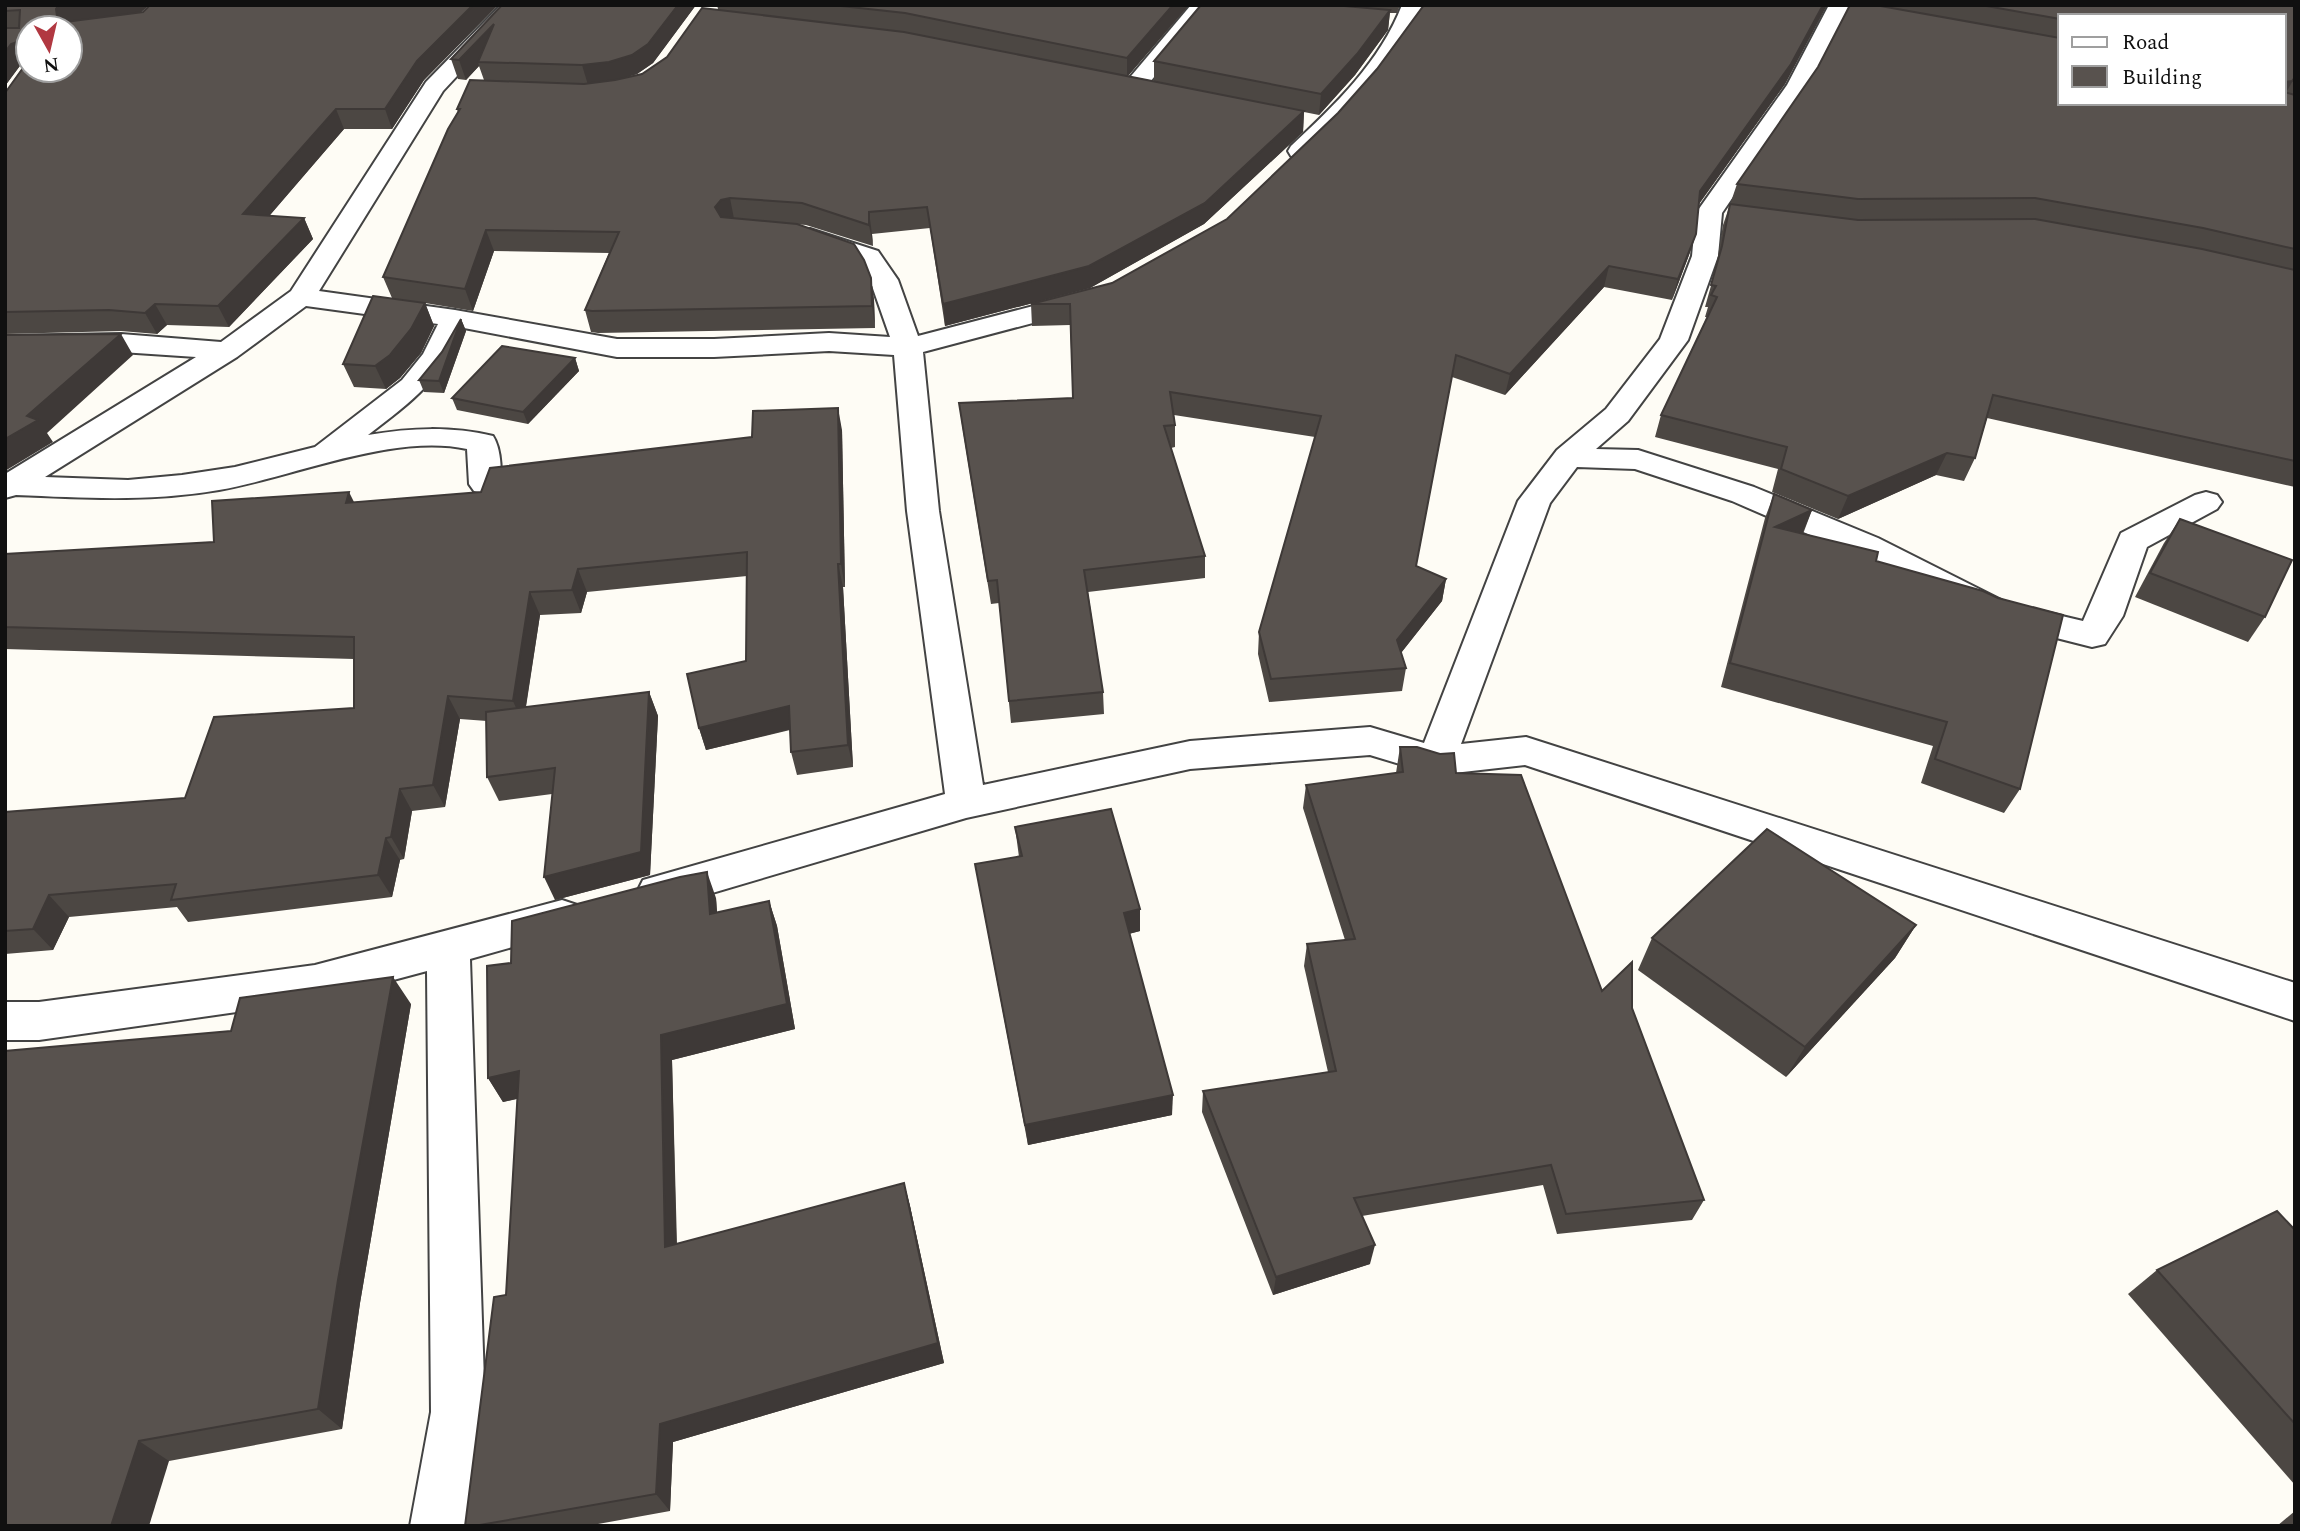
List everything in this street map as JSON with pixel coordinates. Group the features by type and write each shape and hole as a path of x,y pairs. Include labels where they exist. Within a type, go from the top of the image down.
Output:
{"street":[{"path":"8,486 227,351 301,297 447,88 513,5"},
{"path":"1134,87 1201,6 1228,9"},
{"path":"1436,761 1534,501 1568,457 1618,415 1674,340 1722,215 1798,85 1849,10"},
{"path":"1380,21 1410,14"},
{"path":"1286,164 1326,126 1365,82 1410,14"},
{"path":"1107,82 1161,93"},
{"path":"1298,120 1326,126"},
{"path":"777,233 804,235 869,257 884,280 908,347 923,510 966,803"},
{"path":"301,297 455,318 617,348 714,348 829,342 908,347 1101,296"},
{"path":"326,452 413,386 436,356 455,318"},
{"path":"5,345 121,343 227,351"},
{"path":"8,486 140,490 246,475 326,452 428,437 469,438 482,443 485,484"},
{"path":"1568,457 1638,460 1743,494 1866,546 1997,612 2092,635 2105,615 2133,541 2206,502"},
{"path":"5,1021 39,1021 316,983 615,903 966,803 1190,755 1370,741 1436,761 1526,751 2295,1002"},
{"path":"439,1526 458,1412 448,947"}],"building":[{"path":"5,5 67,5 58,6 57,14 20,14 20,10 5,11"},
{"path":"150,5 473,5 417,61 385,109 336,109 243,214 304,218 218,306 155,304 145,313 109,310 5,312 5,93 14,80 14,84 84,84 84,20 143,12"},
{"path":"502,5 678,5 648,44 632,55 609,62 582,65 478,62 494,24 459,60 451,59"},
{"path":"832,5 1173,5 1127,58 905,13"},
{"path":"1201,5 1333,5 1390,10 1357,54 1321,94 1154,61"},
{"path":"1424,5 1823,5 1791,64 1700,191 1696,234 1678,279 1609,266 1510,374 1456,355 1416,566 1446,579 1397,640 1406,668 1271,679 1259,632 1321,416 1170,392 1175,425 1164,426 1205,556 1084,570 1103,692 1009,701 997,580 988,581 959,403 1073,398 1070,304 1031,304 1112,283 1227,219 1338,113 1377,69"},
{"path":"1850,5 1875,5 2058,38 2058,105 2286,105 2286,93 2295,95 2295,249 2203,228 2035,198 1858,199 1737,184 1818,67"},
{"path":"1981,5 2295,5 2295,77 2292,81 2286,82 2286,14 2058,14 2058,19"},
{"path":"702,8 904,32 1304,111 1205,203 1089,266 943,304 927,207 869,212 869,225 802,203 730,198 721,200 715,207 721,217 797,224 854,244 871,278 872,306 585,310 619,232 486,230 465,289 383,277 448,129 460,109 457,109 470,80 584,84 642,74 667,57"},
{"path":"5,28 14,28 14,43 5,52"},
{"path":"1730,204 1858,220 2035,219 2202,249 2295,270 2295,461 1993,395 1975,458 1947,453 1848,496 1781,469 1787,447 1661,415 1717,297 1711,295 1716,286 1711,285"},
{"path":"373,296 425,303 411,329 390,355 375,366 343,364"},
{"path":"461,319 439,381 419,380 442,352"},
{"path":"121,334 27,416 38,420 5,439 5,335"},
{"path":"502,346 575,358 523,412 452,398"},
{"path":"838,408 841,564 838,564 848,745 791,752 789,706 699,728 687,674 746,661 747,552 578,569 572,590 530,592 513,701 448,696 433,785 400,789 391,837 386,838 378,875 171,900 176,884 49,895 33,929 5,931 5,812 185,798 214,717 354,708 354,637 5,627 5,554 214,542 212,501 349,492 346,503 481,492 490,468 752,437 753,411"},
{"path":"1774,494 1812,510 1775,527 1878,552 1876,561 2063,615 2020,789 1935,759 1947,722 1730,663"},
{"path":"2180,519 2292,560 2265,617 2150,573"},
{"path":"649,692 641,852 544,877 555,768 487,777 486,712"},
{"path":"1400,747 1417,747 1440,754 1454,753 1456,773 1521,775 1602,991 1632,962 1632,1008 1704,1200 1566,1214 1551,1165 1354,1198 1375,1245 1276,1277 1203,1091 1336,1071 1307,944 1355,939 1306,785 1403,772"},
{"path":"1111,809 1140,909 1124,913 1173,1095 1025,1125 975,864 1022,856 1015,827"},
{"path":"1767,829 1916,925 1805,1047 1652,938"},
{"path":"707,872 710,914 769,901 787,1004 661,1035 665,1247 904,1183 938,1343 660,1424 656,1494 465,1526 494,1297 506,1295 519,1071 488,1078 487,966 511,963 512,921"},
{"path":"393,977 338,1280 318,1409 139,1441 111,1526 5,1526 5,1051 231,1031 240,998"},
{"path":"2277,1211 2295,1230 2295,1424 2157,1270"}]}
